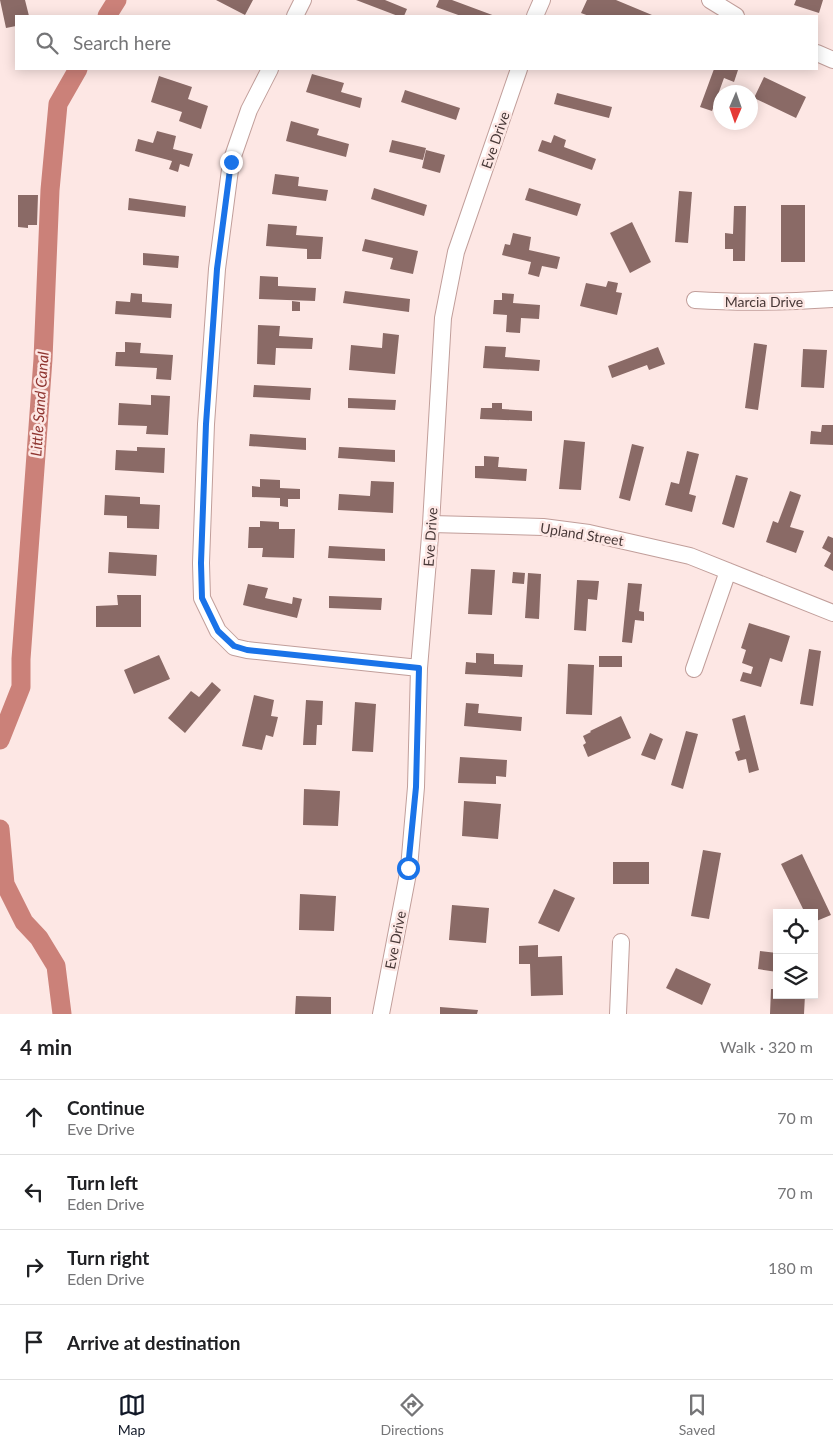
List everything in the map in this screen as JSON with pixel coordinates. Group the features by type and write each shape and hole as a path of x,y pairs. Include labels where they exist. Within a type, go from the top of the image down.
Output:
{"street":[{"path":"296,15 303,0"},
{"path":"536,15 542,0"},
{"path":"710,0 734,15"},
{"path":"818,53 833,60"},
{"path":"269,70 249,110 231,162 217,269 206,424 201,563 202,598 218,631 234,646 247,650 419,668"},
{"name":"Eve Drive","path":"381,1014 408,868 416,787 419,668 431,524 443,318 456,252 519,70"},
{"name":"Marcia Drive","path":"695,300 782,302 833,299"},
{"name":"Upland Street","path":"431,524 543,527 589,533 690,556 833,613"},
{"path":"694,669 728,571"},
{"path":"618,1014 621,942"}],"building":[{"path":"0,0 25,0 29,15 15,15 15,26 6,28"},
{"path":"216,0 253,0 245,15"},
{"path":"356,0 385,0 407,9 404,15 395,15"},
{"path":"439,0 452,0 492,15 458,15 436,7"},
{"path":"587,0 616,0 652,15 586,15 581,13"},
{"path":"796,0 823,0 819,13 794,5"},
{"path":"714,70 738,70 734,82 724,78 721,85 713,85 712,111 700,107"},
{"path":"312,74 344,83 341,92 362,98 360,108 306,92"},
{"path":"159,76 192,87 188,99 208,106 201,129 179,121 182,112 151,102"},
{"path":"764,77 806,97 796,118 758,100 758,90"},
{"path":"405,90 460,108 456,120 401,102"},
{"path":"557,93 612,107 609,118 554,104"},
{"path":"291,121 319,129 317,135 349,144 346,157 286,141"},
{"path":"157,131 176,136 173,149 193,154 189,167 180,164 178,172 169,169 172,161 135,151 138,139 153,143"},
{"path":"554,135 566,140 564,147 596,159 592,170 538,151 542,140 551,143"},
{"path":"392,140 426,148 423,160 389,152"},
{"path":"426,150 445,155 440,173 422,168"},
{"path":"275,174 299,177 298,186 328,190 326,201 272,194"},
{"path":"374,188 427,205 424,216 371,199"},
{"path":"529,188 581,204 577,216 525,200"},
{"path":"679,191 692,192 688,243 675,242"},
{"path":"18,195 38,195 37,225 28,225 28,228 18,227"},
{"path":"129,198 186,206 185,217 128,210"},
{"path":"781,205 805,205 805,262 781,262"},
{"path":"734,206 746,206 745,261 733,261 733,249 725,249 725,233 733,234"},
{"path":"632,222 651,262 630,273 610,233"},
{"path":"268,224 297,226 296,235 323,237 321,259 307,259 307,249 266,246"},
{"path":"513,233 531,237 529,250 560,257 557,269 542,266 539,277 528,274 531,262 502,255 505,244 510,245"},
{"path":"365,239 418,251 413,274 390,269 393,258 362,251"},
{"path":"143,253 179,256 178,268 143,265"},
{"path":"260,276 278,277 278,286 316,288 315,301 259,299"},
{"path":"608,281 618,283 616,292 622,293 617,315 580,306 586,283 606,287"},
{"path":"345,291 410,299 409,312 343,303"},
{"path":"131,293 142,294 142,302 172,304 171,318 115,314 116,301 130,302"},
{"path":"502,293 514,294 513,303 540,305 539,319 521,318 520,333 506,332 507,315 493,314 494,300 502,300"},
{"path":"292,301 300,302 300,311 292,311"},
{"path":"258,325 280,326 279,336 313,338 312,349 276,348 275,365 257,364"},
{"path":"383,333 399,335 395,374 349,370 351,345 382,348"},
{"path":"125,342 141,343 140,353 173,355 171,380 156,379 157,368 115,366 116,352 125,352"},
{"path":"754,343 767,345 758,410 745,408"},
{"path":"485,346 506,347 505,357 540,360 539,371 483,368"},
{"path":"658,347 665,364 649,370 647,365 612,378 608,366"},
{"path":"803,349 827,350 824,388 801,387"},
{"path":"254,385 311,388 310,400 253,397"},
{"path":"151,395 170,396 168,435 146,434 147,426 118,425 119,403 151,405"},
{"path":"348,398 396,400 395,410 348,408"},
{"path":"492,403 502,403 502,409 532,411 532,421 480,419 481,408 492,408"},
{"path":"822,425 833,425 833,445 810,444 811,431 821,432"},
{"path":"250,434 306,438 306,450 249,446"},
{"path":"564,440 585,442 581,490 559,489"},
{"path":"632,444 644,447 630,501 619,498"},
{"path":"137,447 165,448 164,473 115,470 116,450 137,451"},
{"path":"339,447 395,450 395,462 338,458"},
{"path":"687,451 699,454 689,494 696,496 692,512 665,505 671,482 679,484"},
{"path":"484,456 499,457 498,467 527,469 526,481 475,478 475,466 484,466"},
{"path":"736,475 748,478 734,528 722,524"},
{"path":"260,479 280,480 280,488 300,489 300,499 288,499 288,507 280,506 280,498 252,497 252,486 260,487"},
{"path":"371,481 394,482 393,513 338,510 339,494 370,496"},
{"path":"790,491 801,495 790,527 804,531 796,553 766,542 773,521 778,523"},
{"path":"105,495 140,497 140,504 160,505 159,529 127,528 127,516 104,515"},
{"path":"260,521 279,522 279,529 295,529 294,558 262,557 263,548 248,548 249,527 260,527"},
{"path":"828,536 833,538 833,571 824,566 831,553 822,548"},
{"path":"329,546 385,549 385,561 328,558"},
{"path":"109,552 157,555 156,576 108,573"},
{"path":"471,569 495,570 492,615 468,614"},
{"path":"513,572 525,573 524,584 512,583"},
{"path":"528,573 541,574 539,619 525,618"},
{"path":"577,580 599,581 597,600 588,599 586,631 574,630"},
{"path":"628,583 642,584 639,611 644,612 644,621 635,620 632,643 622,642"},
{"path":"248,584 268,588 265,598 292,604 293,597 302,599 297,618 243,605"},
{"path":"117,595 141,595 141,627 96,627 96,606 118,605"},
{"path":"329,596 382,598 381,610 329,608"},
{"path":"749,623 790,636 782,662 770,658 761,687 740,681 743,672 751,674 753,667 742,663 746,650 741,648"},
{"path":"809,649 821,651 813,706 800,704"},
{"path":"476,653 494,654 494,664 523,665 522,677 465,674 466,662 476,663"},
{"path":"159,655 170,679 134,694 124,670"},
{"path":"599,656 622,656 622,667 599,667"},
{"path":"568,664 594,665 592,715 566,714"},
{"path":"212,682 221,690 185,733 168,718 191,691 199,697"},
{"path":"254,695 274,700 271,716 278,717 273,737 266,735 262,750 242,746"},
{"path":"306,700 323,701 322,725 317,725 316,745 303,745"},
{"path":"355,702 376,704 373,752 352,751"},
{"path":"466,703 479,704 478,713 522,717 521,731 464,726"},
{"path":"745,715 759,770 749,773 746,759 738,761 735,752 740,750 732,719"},
{"path":"621,716 631,738 588,757 583,745 586,743 583,736"},
{"path":"686,731 698,734 683,789 671,785"},
{"path":"650,733 663,739 655,760 641,755"},
{"path":"460,757 507,760 506,777 496,776 496,784 458,783"},
{"path":"304,789 340,791 338,826 303,825"},
{"path":"464,801 501,804 498,839 462,836"},
{"path":"703,850 721,853 709,919 691,916"},
{"path":"802,854 831,915 818,920 818,909 803,909 781,864"},
{"path":"613,862 649,862 649,884 613,884"},
{"path":"554,889 575,898 559,932 538,923"},
{"path":"300,894 336,896 334,931 299,930"},
{"path":"452,905 489,908 486,943 449,940"},
{"path":"538,945 538,957 562,956 563,995 531,996 530,964 519,964 519,946"},
{"path":"760,951 773,953 773,971 758,969"},
{"path":"676,968 711,984 702,1005 666,988"},
{"path":"771,989 773,989 773,999 805,999 804,1014 770,1014"},
{"path":"296,996 331,997 331,1014 295,1014"},
{"path":"440,1007 478,1010 477,1014 440,1014"}],"waterway":[{"name":"Little Sand Canal","path":"108,15 117,0"},
{"name":"Little Sand Canal","path":"0,740 21,687 21,659 43,359 50,190 58,104 77,70"},
{"name":"Little Sand Canal","path":"0,829 5,884 24,922 39,938 56,966 62,1014"}],"route":[{"path":"231,162 217,269 206,424 201,563 202,598 218,631 234,646 247,650 419,668 416,787 408,868"}]}
